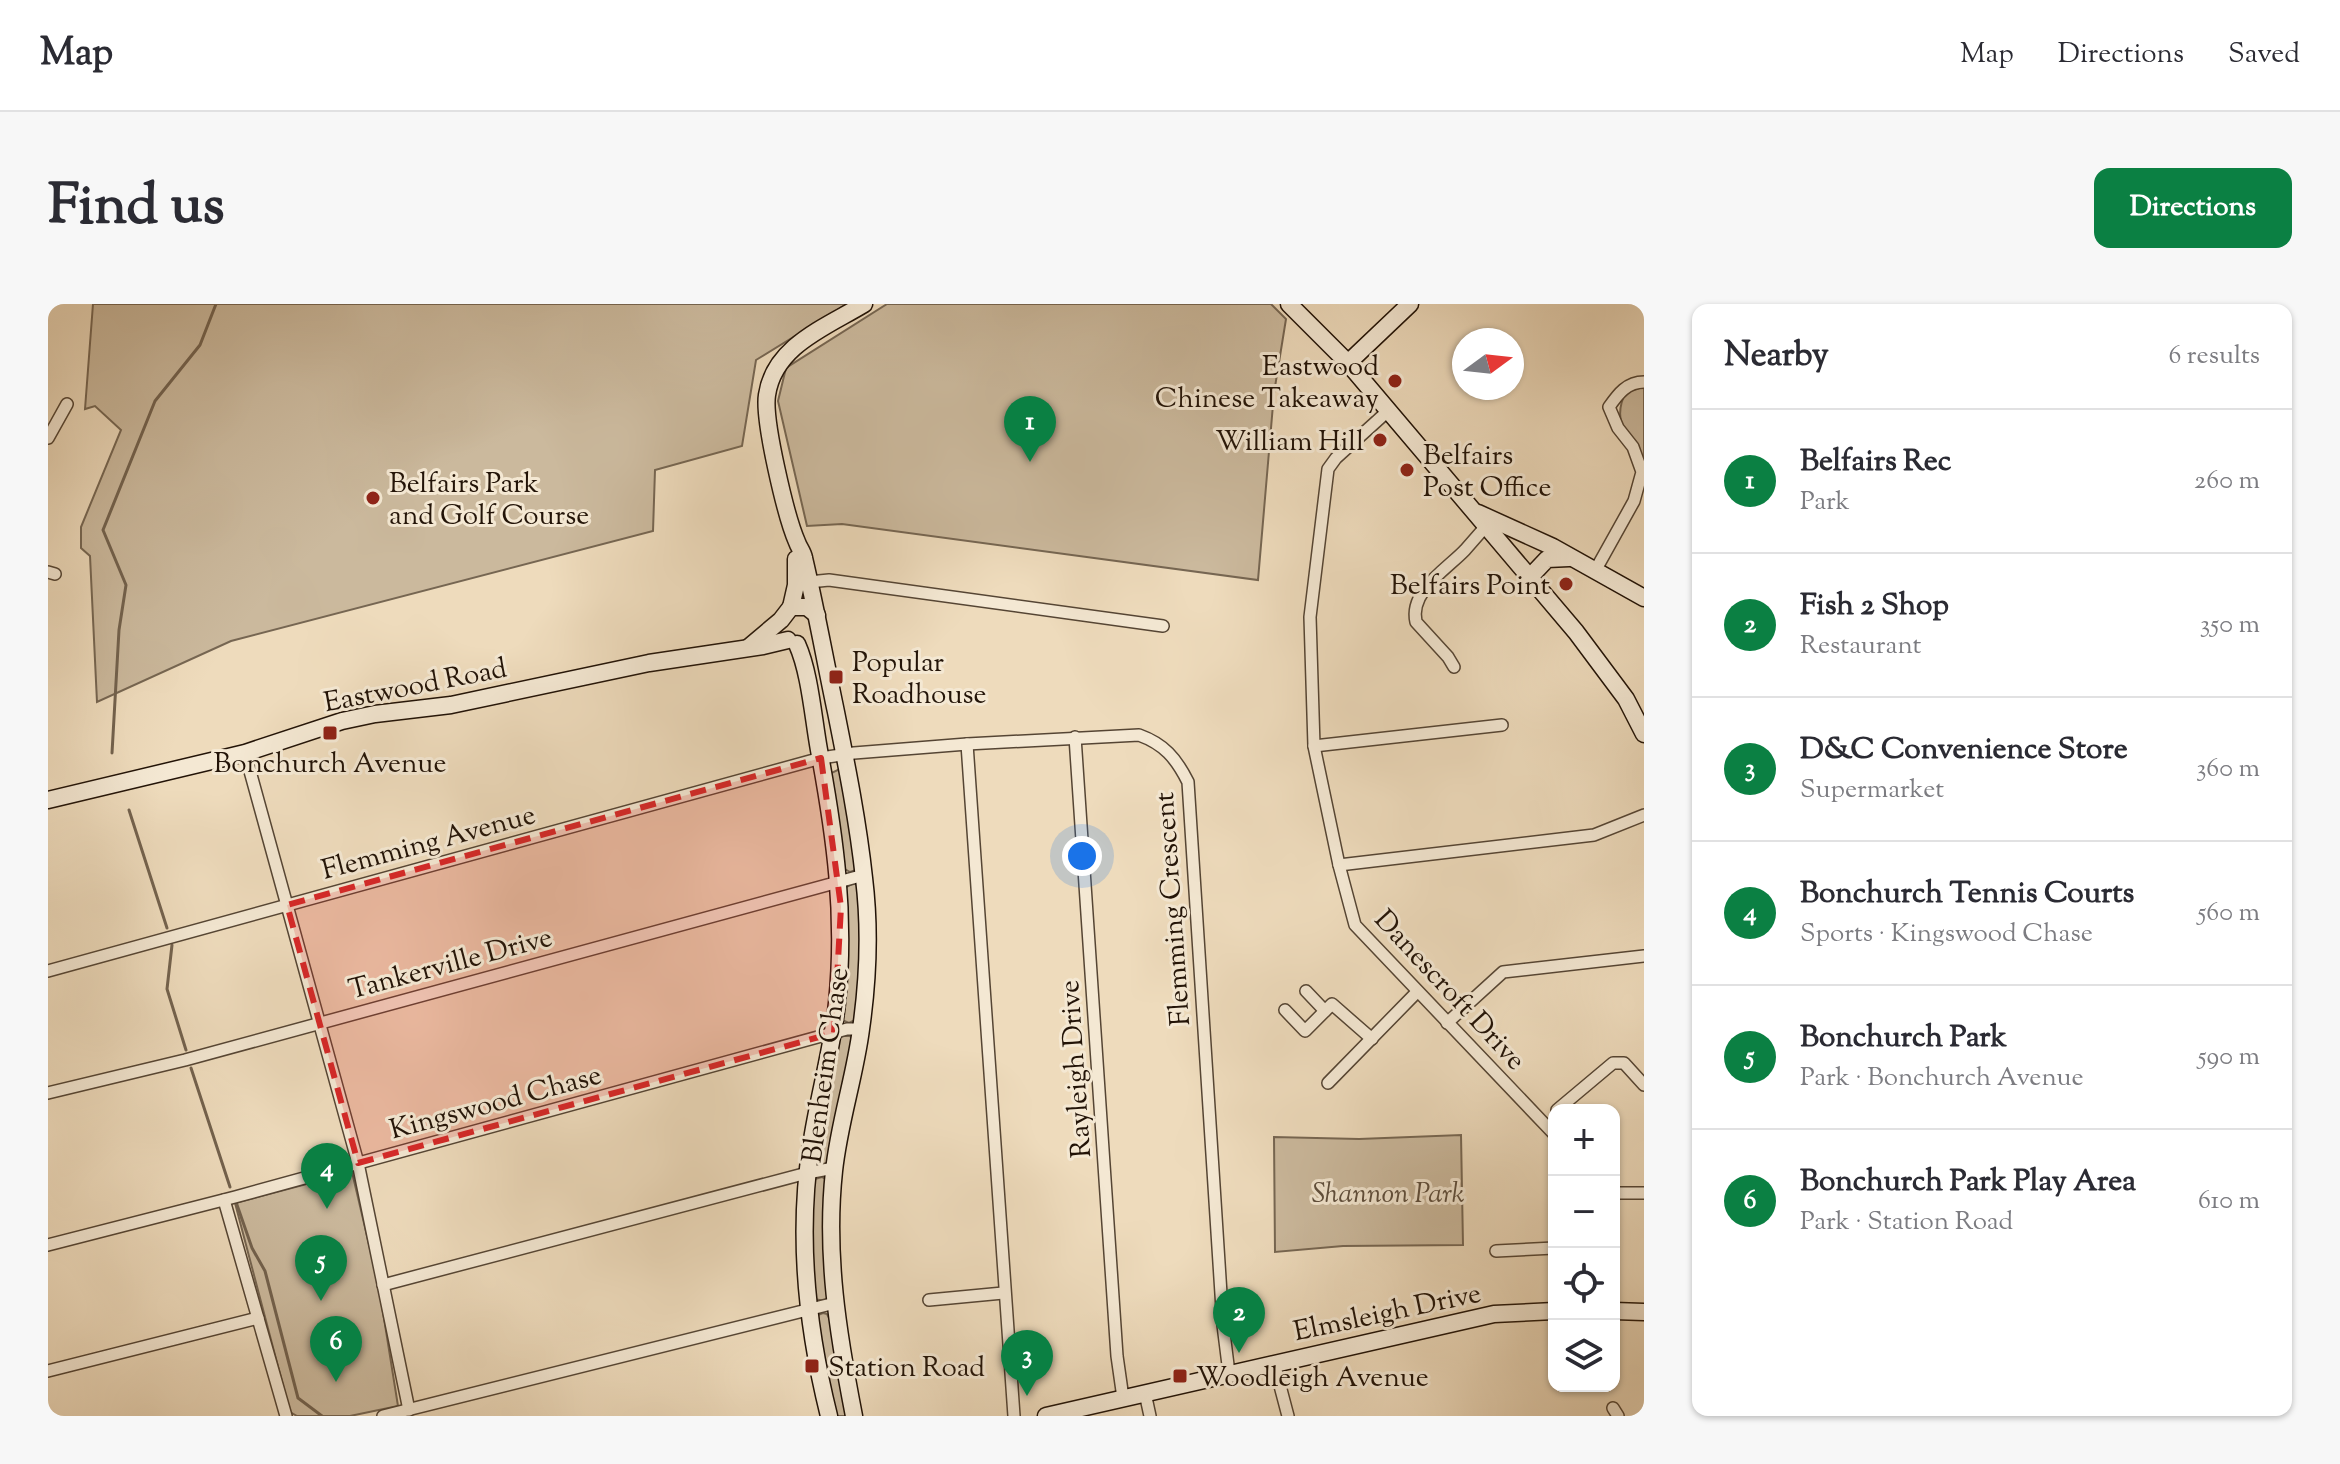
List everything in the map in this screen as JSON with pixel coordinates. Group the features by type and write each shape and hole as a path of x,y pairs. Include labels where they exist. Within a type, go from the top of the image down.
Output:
{"street":[{"path":"796,541 803,553 818,621 811,641 792,642 784,635 786,614 798,572 796,541 777,469 766,399 771,378 786,355 809,337 864,304"},
{"path":"1289,304 1348,363 1530,577 1611,677 1644,734"},
{"path":"1348,363 1410,304"},
{"path":"1595,571 1639,498 1642,472 1633,447 1618,428 1609,407 1623,388 1644,382"},
{"path":"48,438 67,404"},
{"name":"Danescroft Drive","path":"1389,410 1328,469 1310,617 1314,746 1339,865 1355,925 1548,1128"},
{"path":"1473,511 1515,531 1545,551 1569,558 1644,598"},
{"path":"1454,667 1416,622 1415,615 1433,577 1464,551 1486,526"},
{"path":"1503,545 1515,531"},
{"path":"1530,577 1545,551"},
{"path":"809,582 829,580 1163,626"},
{"path":"749,647 786,614 807,607 818,621"},
{"name":"Blenheim Chase","path":"818,621 864,875 867,945 861,1029 834,1168 831,1239 835,1303 854,1416"},
{"name":"Blenheim Chase","path":"792,642 821,758 839,881 840,968 834,1033 811,1145 804,1243 809,1311 829,1416"},
{"name":"Eastwood Road","path":"48,800 245,753 342,721 451,705 649,663 792,642"},
{"path":"1314,746 1502,725"},
{"name":"Flemming Crescent","path":"821,758 967,744 1139,735 1156,741 1170,752 1188,782 1223,1325 1229,1373"},
{"name":"Rayleigh Drive","path":"1075,737 1117,1356 1123,1398"},
{"path":"967,744 1014,1416"},
{"path":"245,753 358,1163 409,1410"},
{"name":"Flemming Avenue","path":"48,971 821,758"},
{"path":"1339,865 1594,835 1644,815"},
{"name":"Tankerville Drive","path":"48,1093 320,1023 864,875"},
{"path":"1447,1023 1503,972 1644,956"},
{"path":"1306,991 1325,1011"},
{"path":"1328,1083 1417,992"},
{"path":"1285,1010 1305,1031 1332,1004 1372,1039"},
{"name":"Kingswood Chase","path":"48,1245 834,1033 861,1029"},
{"path":"1563,1104 1613,1063 1624,1063 1644,1085"},
{"path":"1542,1122 1548,1117"},
{"path":"383,1285 834,1168"},
{"path":"1620,1193 1644,1193"},
{"path":"224,1200 286,1416"},
{"path":"1496,1251 1548,1248"},
{"path":"929,1300 1003,1293"},
{"path":"383,1416 835,1303"},
{"name":"Elmsleigh Drive","path":"1046,1416 1494,1314 1548,1311"},
{"path":"1620,1311 1644,1312"},
{"path":"48,1371 258,1318"},
{"path":"1274,1363 1288,1416"},
{"path":"1145,1393 1150,1416"}],"highlighted area":[{"path":"821,758 841,907 834,1033 358,1163 287,905"}],"green space":[{"name":"Belfairs Park and Golf Course","path":"93,304 847,304 756,360 742,446 655,470 653,531 231,641 97,702 90,556 81,548 81,527 121,430 95,406 85,409"},
{"path":"887,304 1271,304 1286,319 1274,393 1258,580 842,524 807,526 778,401 786,368"},
{"path":"1644,387 1644,466 1624,430 1620,412 1626,392"},
{"path":"842,768 856,870 850,872 843,868 827,775"},
{"path":"854,883 858,886 861,947 855,1020 849,1023 842,1020 845,888"},
{"path":"843,1036 852,1039 829,1163 821,1165 815,1158 838,1039"},
{"name":"Shannon Park","path":"1461,1135 1463,1245 1343,1246 1275,1252 1274,1137 1359,1139"},
{"path":"352,1172 379,1287 398,1406 350,1416 297,1416 290,1412 235,1203"},
{"path":"815,1179 826,1179 828,1297 825,1301 814,1299 811,1276 813,1186"},
{"path":"823,1313 831,1322 847,1416 835,1416 825,1379 818,1315"}],"waterway":[{"path":"112,753 119,630 126,585 103,530 155,401 200,345 216,304"},
{"path":"129,810 167,928"},
{"path":"172,945 167,989 186,1050"},
{"path":"191,1068 230,1187"},
{"path":"236,1202 252,1248 265,1271 298,1398 322,1416"}],"place":[{"name":"Eastwood Chinese Takeaway","path":"1395,381"},
{"name":"William Hill","path":"1380,440"},
{"name":"Belfairs Rec","path":"1030,462"},
{"name":"Belfairs Post Office","path":"1407,470"},
{"name":"Belfairs Park and Golf Course","path":"373,498"},
{"name":"Belfairs Point","path":"1566,584"},
{"name":"Popular Roadhouse","path":"836,677"},
{"name":"Bonchurch Avenue","path":"330,733"},
{"name":"Bonchurch Tennis Courts","path":"327,1209"},
{"name":"Bonchurch Park","path":"321,1301"},
{"name":"Fish 2 Shop","path":"1239,1353"},
{"name":"Station Road","path":"812,1366"},
{"name":"Woodleigh Avenue","path":"1180,1376"},
{"name":"Bonchurch Park Play Area","path":"336,1382"},
{"name":"D&C Convenience Store","path":"1027,1396"}]}
